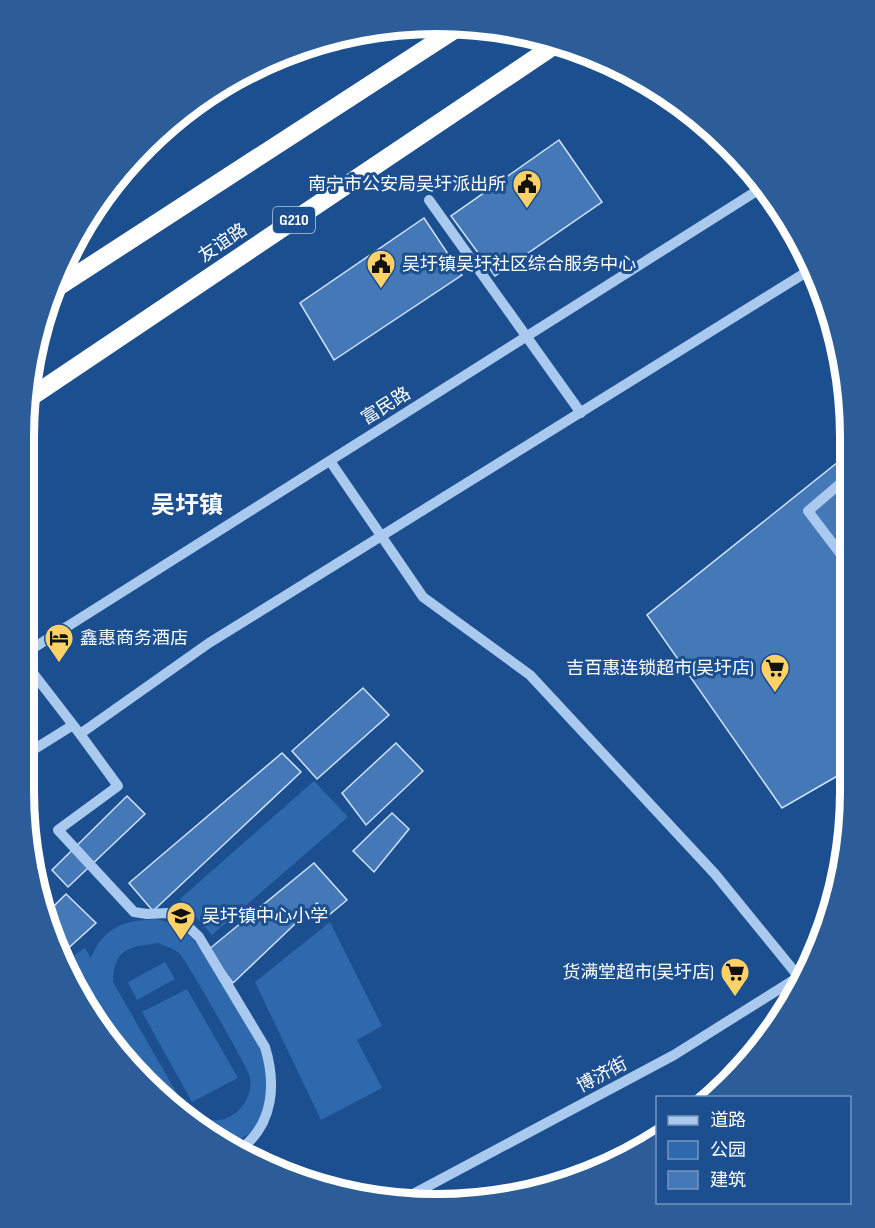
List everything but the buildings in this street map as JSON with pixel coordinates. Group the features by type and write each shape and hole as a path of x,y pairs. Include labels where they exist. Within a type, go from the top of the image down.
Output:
{"highway":[{"path":"65,282 448,34"},
{"name":"友谊路","path":"37,393 548,50"}],"street":[{"name":"富民路","path":"34,648 756,191"},
{"path":"429,200 581,413"},
{"path":"34,750 77,729 209,643 805,273"},
{"path":"330,461 423,597 530,675 715,874 797,974"},
{"path":"840,484 808,511 840,553"},
{"path":"34,674 118,786 58,830 134,912 168,913 180,919 199,937 265,1047 272,1067 269,1108 251,1141 246,1145"},
{"name":"博济街","path":"415,1193 674,1055 791,985"}],"green space":[{"path":"314,781 348,817 212,935 180,899"},
{"path":"156,919 170,923 182,929 192,938 208,959 261,1047 267,1079 266,1102 258,1122 246,1135 236,1140 202,1117 218,1120 238,1111 247,1099 250,1077 229,1036 177,951 158,943 131,948 125,951 116,962 113,982 181,1101 135,1056 118,1036 88,992 71,957 85,948 91,958 96,947 109,932 134,921"},
{"path":"330,922 382,1026 357,1040 382,1088 321,1120 255,982"},
{"path":"165,962 175,979 137,1000 128,982"},
{"path":"187,989 238,1078 192,1102 142,1012"}],"place":[{"name":"南宁市公安局吴圩派出所","path":"527,210"},
{"name":"吴圩镇吴圩社区综合服务中心","path":"381,290"},
{"name":"鑫惠商务酒店","path":"59,664"},
{"name":"吉百惠连锁超市(吴圩店)","path":"775,694"},
{"name":"吴圩镇中心小学","path":"181,942"},
{"name":"货满堂超市(吴圩店)","path":"735,998"}],"district":[{"name":"吴圩镇","path":"187,505"}]}
